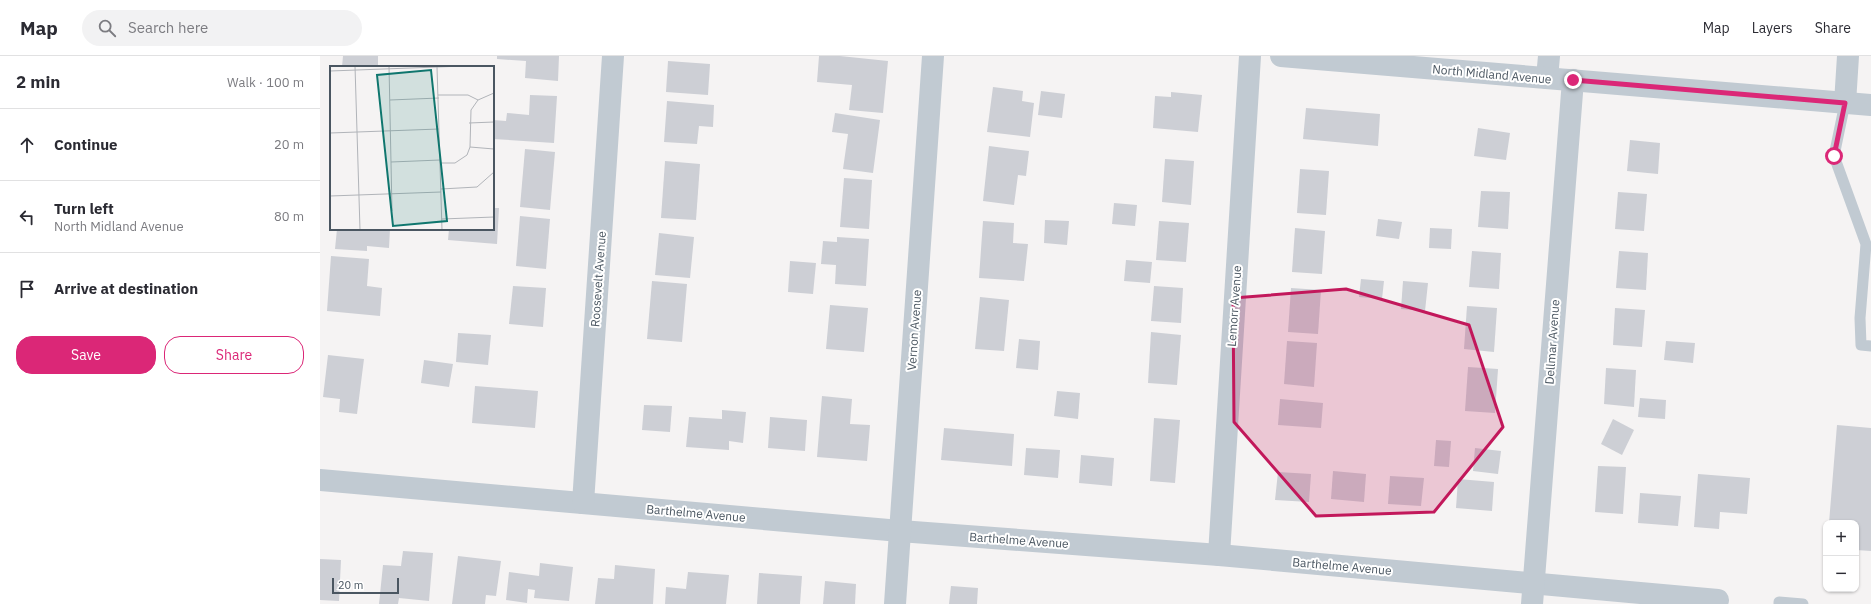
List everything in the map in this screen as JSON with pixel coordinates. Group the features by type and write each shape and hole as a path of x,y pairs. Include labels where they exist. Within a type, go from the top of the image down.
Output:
{"street":[{"name":"Roosevelt Avenue","path":"583,503 613,56"},
{"name":"Vernon Avenue","path":"895,604 933,56"},
{"name":"Lemorr Avenue","path":"1219,555 1250,56"},
{"name":"North Midland Avenue","path":"1281,56 1871,105"},
{"path":"1547,78 1549,56"},
{"path":"1845,103 1848,56"},
{"name":"Dellmar Avenue","path":"1533,594 1573,80"},
{"name":"Barthelme Avenue","path":"320,480 900,531 1219,555 1533,594 1718,600"}],"lane":[{"path":"1845,103 1834,156 1866,244 1860,318 1861,345 1871,346"},
{"path":"1779,603 1804,604"}],"highlighted area":[{"path":"1346,289 1469,325 1503,427 1434,512 1316,516 1234,422 1233,298"}],"building":[{"path":"343,56 378,56 378,66 342,66"},
{"path":"497,56 559,56 558,81 525,78 526,61 497,59"},
{"path":"819,56 840,56 888,61 883,113 849,110 852,85 817,82"},
{"path":"668,61 710,64 708,95 666,92"},
{"path":"993,87 1023,91 1022,101 1034,103 1030,137 987,132"},
{"path":"1041,91 1065,94 1062,118 1038,115"},
{"path":"1171,92 1202,95 1198,132 1153,128 1155,96 1171,97"},
{"path":"530,95 557,96 554,143 494,139 494,120 506,121 507,113 529,115"},
{"path":"667,101 714,105 713,127 699,126 697,144 664,142"},
{"path":"1306,108 1380,114 1378,146 1303,139"},
{"path":"835,113 880,120 873,173 843,169 848,134 832,132"},
{"path":"1478,128 1510,133 1506,160 1474,156"},
{"path":"1630,140 1660,143 1658,174 1627,171"},
{"path":"989,146 1029,151 1026,176 1018,175 1014,205 983,201"},
{"path":"525,149 555,152 550,210 520,207"},
{"path":"1165,159 1194,161 1191,205 1162,202"},
{"path":"665,161 700,164 696,220 661,218"},
{"path":"1300,169 1329,171 1326,215 1297,213"},
{"path":"844,178 872,180 869,229 840,227"},
{"path":"1481,191 1510,192 1508,229 1478,227"},
{"path":"1618,192 1647,194 1644,231 1615,229"},
{"path":"1114,203 1137,205 1135,226 1112,224"},
{"path":"494,208 499,208 497,244 448,240 449,230 494,230"},
{"path":"520,216 550,219 546,269 516,266"},
{"path":"1378,219 1402,222 1399,239 1376,236"},
{"path":"1045,220 1069,221 1067,245 1044,243"},
{"path":"983,221 1014,223 1013,243 1028,244 1024,281 979,278"},
{"path":"1159,221 1189,223 1186,262 1156,260"},
{"path":"1295,228 1325,231 1322,274 1292,272"},
{"path":"1430,228 1452,229 1451,249 1429,248"},
{"path":"337,230 390,230 389,248 367,246 367,251 335,249"},
{"path":"659,233 694,237 690,278 655,275"},
{"path":"837,237 869,239 866,286 835,284 836,265 821,264 823,241 837,242"},
{"path":"1472,251 1501,253 1499,289 1469,287"},
{"path":"1619,251 1648,253 1646,290 1616,288"},
{"path":"331,256 369,259 367,286 382,288 380,316 327,311"},
{"path":"1126,260 1152,262 1150,283 1124,281"},
{"path":"790,261 816,263 813,294 788,292"},
{"path":"1361,279 1384,281 1382,299 1359,297"},
{"path":"652,281 687,284 682,342 647,339"},
{"path":"1403,281 1428,283 1425,311 1401,309"},
{"path":"513,286 546,288 543,327 509,324"},
{"path":"1154,286 1183,288 1181,323 1151,321"},
{"path":"1291,288 1321,290 1318,334 1288,332"},
{"path":"980,297 1009,300 1004,351 975,349"},
{"path":"830,305 868,308 864,352 826,349"},
{"path":"1467,306 1497,308 1494,352 1464,349"},
{"path":"1615,308 1645,310 1642,347 1613,345"},
{"path":"1151,332 1181,335 1177,385 1148,383"},
{"path":"458,333 491,335 488,365 456,362"},
{"path":"1019,339 1040,341 1038,370 1016,368"},
{"path":"1287,341 1317,343 1314,387 1284,384"},
{"path":"1666,341 1695,343 1693,363 1664,360"},
{"path":"328,355 364,359 357,414 339,412 340,399 323,397"},
{"path":"424,360 453,364 449,387 421,383"},
{"path":"1468,367 1498,369 1495,413 1465,411"},
{"path":"1606,368 1636,370 1634,407 1604,404"},
{"path":"475,386 538,391 535,428 472,423"},
{"path":"1057,391 1080,393 1078,419 1054,416"},
{"path":"822,396 852,399 850,424 870,425 867,461 817,457"},
{"path":"1640,398 1666,400 1665,419 1638,417"},
{"path":"1280,399 1323,403 1321,428 1278,425"},
{"path":"644,405 672,406 670,432 642,430"},
{"path":"722,410 746,412 743,443 729,441 729,450 686,447 689,417 722,419"},
{"path":"770,417 807,420 805,451 768,448"},
{"path":"1154,418 1180,420 1175,483 1150,481"},
{"path":"1613,419 1634,430 1622,455 1601,444"},
{"path":"1837,425 1871,428 1871,551 1859,550 1859,520 1829,520"},
{"path":"944,428 1014,434 1012,466 941,460"},
{"path":"1436,440 1451,441 1449,467 1434,466"},
{"path":"1026,448 1060,450 1058,478 1024,475"},
{"path":"1475,448 1501,451 1498,474 1473,471"},
{"path":"1081,455 1114,458 1112,486 1079,483"},
{"path":"1598,466 1626,467 1623,514 1595,512"},
{"path":"1333,471 1366,474 1364,502 1331,499"},
{"path":"1278,472 1311,474 1309,502 1275,500"},
{"path":"1698,474 1750,478 1747,514 1720,512 1719,529 1694,527"},
{"path":"1390,476 1424,478 1421,506 1388,504"},
{"path":"1458,479 1494,482 1492,511 1456,508"},
{"path":"1640,493 1681,496 1678,526 1638,523"},
{"path":"403,551 433,553 429,601 399,598 398,604 379,604 383,565 401,566"},
{"path":"458,556 501,561 496,596 486,595 485,604 452,604"},
{"path":"320,559 341,560 339,601 320,600"},
{"path":"540,563 573,567 569,601 534,598 535,590 528,589 527,603 506,600 509,572 539,576"},
{"path":"615,565 655,569 653,604 595,604 598,578 614,579"},
{"path":"688,572 729,575 726,604 665,604 666,587 686,589"},
{"path":"759,573 802,576 800,604 757,604"},
{"path":"825,581 856,584 855,604 823,604"},
{"path":"951,586 978,588 977,604 949,604"}],"route":[{"path":"1573,80 1845,103 1834,156"}]}
